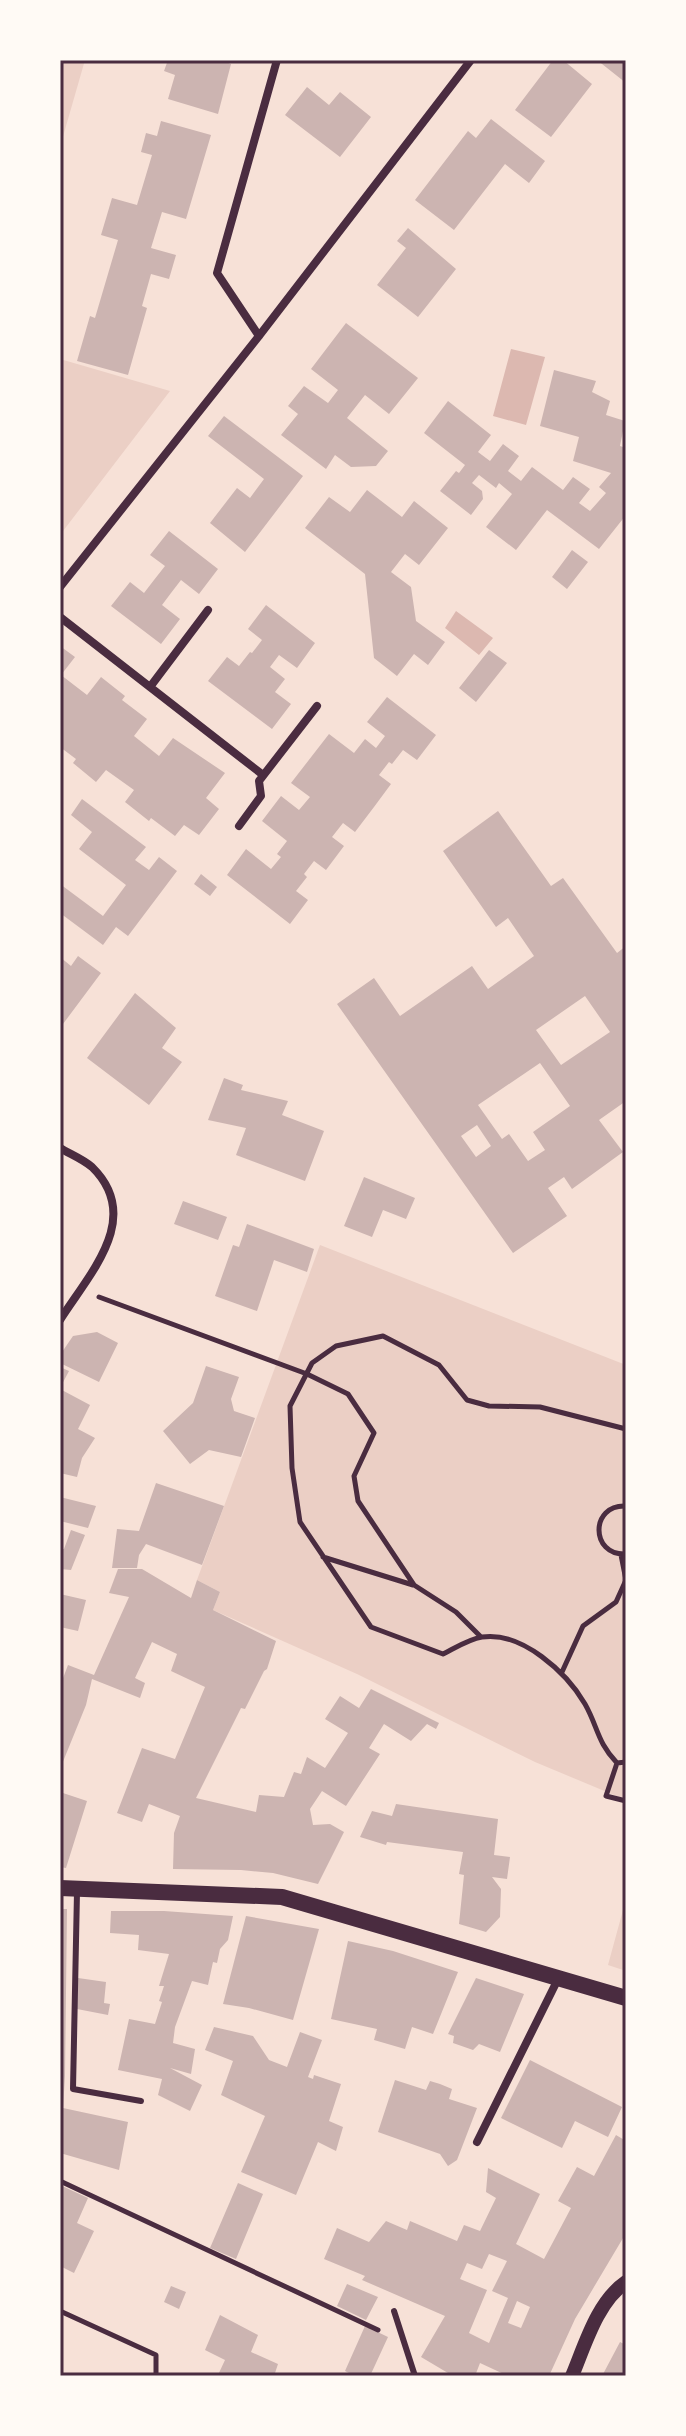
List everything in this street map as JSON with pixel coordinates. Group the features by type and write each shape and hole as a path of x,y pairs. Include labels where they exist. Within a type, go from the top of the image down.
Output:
{"main road":[{"path":"60,1888 282,1897 560,1976 626,1998"}],"street":[{"path":"259,336 217,273 277,60"},
{"path":"60,587 259,336 471,60"},
{"path":"150,687 208,610"},
{"path":"60,617 263,775"},
{"path":"239,826 261,796 259,781 317,706"},
{"path":"60,1148 90,1165 106,1183 114,1204 109,1245 60,1320"},
{"path":"477,2142 560,1976"},
{"path":"572,2376 598,2316 626,2282"}],"lane":[{"path":"77,1888 73,2089 141,2101"},
{"path":"394,2311 415,2376"}],"path":[{"path":"79,1290 307,1374 348,1394 374,1433 354,1476 358,1501 414,1585"},
{"path":"617,1763 603,1748 586,1705 562,1672 535,1652 501,1637 481,1637 443,1654 371,1627 300,1522 292,1468 290,1406 312,1363 336,1346 383,1336 439,1365 467,1400 489,1406 540,1407 626,1429"},
{"path":"562,1672 583,1626 616,1602 626,1580 624,1554 606,1549 598,1535 598,1527 605,1512 626,1506"},
{"path":"323,1557 414,1585 456,1612 481,1637"},
{"path":"617,1763 626,1762"},
{"path":"617,1763 606,1796 626,1801"},
{"path":"60,2181 404,2342"},
{"path":"60,2311 156,2355 156,2376"}],"shaded area":[{"path":"60,60 85,60 60,147"},
{"path":"511,349 545,357 526,425 493,416"},
{"path":"60,359 170,391 60,535"},
{"path":"456,611 493,638 479,655 445,628"},
{"path":"320,1245 626,1365 626,1800 535,1762 357,1674 213,1610 220,1592 197,1580"},
{"path":"626,1899 626,1971 608,1965"}],"building":[{"path":"168,60 221,60 231,64 218,114 168,99 175,75 164,71"},
{"path":"553,60 563,60 592,84 551,137 515,110"},
{"path":"597,60 626,60 626,83"},
{"path":"307,87 329,105 340,92 371,117 340,157 285,115"},
{"path":"491,119 545,161 529,183 505,164 454,230 415,200 468,131 476,138"},
{"path":"161,121 211,135 186,219 162,212 151,248 176,255 169,279 151,274 142,306 147,308 128,375 77,361 90,316 95,318 118,240 101,235 112,198 137,205 152,155 141,152 146,133 157,136"},
{"path":"408,228 456,269 418,317 377,285 406,248 397,241"},
{"path":"346,323 418,378 389,414 365,395 347,418 388,451 376,466 351,467 335,455 326,469 281,435 298,414 288,406 304,386 328,403 338,390 311,369"},
{"path":"554,370 596,381 592,392 610,401 606,415 625,421 620,446 626,448 626,515 599,549 547,510 516,550 486,527 512,494 499,483 496,488 479,475 472,483 482,491 483,499 471,515 440,491 465,465 424,433 448,401 491,435 478,452 490,461 503,444 519,456 508,471 521,481 532,467 563,490 573,477 590,489 579,503 590,511 606,493 599,487 611,473 573,461 579,437 540,426"},
{"path":"224,416 303,476 245,552 210,523 237,488 250,498 264,479 208,436"},
{"path":"367,490 402,517 414,501 448,528 419,565 405,554 391,572 411,587 416,621 445,642 428,665 414,654 397,676 374,658 365,574 305,528 329,497 350,512"},
{"path":"169,531 218,569 199,594 181,580 171,593 162,605 180,619 161,644 111,606 130,582 144,593 165,566 150,555"},
{"path":"572,550 588,562 567,589 552,577"},
{"path":"266,605 315,643 297,668 279,655 270,667 285,679 275,692 291,704 272,729 208,681 227,657 239,666 262,640 248,629"},
{"path":"60,646 75,657 61,675 87,695 101,677 125,696 122,700 147,719 134,736 159,756 173,738 225,773 206,798 219,809 199,835 184,825 175,836 151,818 149,821 125,802 134,790 106,770 96,782 73,763 76,759 60,747"},
{"path":"489,650 507,663 476,702 459,688"},
{"path":"387,697 436,735 417,760 403,750 392,764 389,762 379,775 391,784 374,807 355,832 343,823 332,837 344,846 326,870 314,861 304,874 307,877 296,891 308,900 290,924 227,875 246,849 271,869 281,857 277,854 287,841 262,821 281,796 299,810 310,797 291,783 329,734 354,753 365,739 376,748 385,736 367,722"},
{"path":"82,799 146,847 135,860 149,870 159,857 177,871 128,936 116,927 103,945 60,913 60,884 103,916 126,885 79,849 92,832 71,815"},
{"path":"498,811 551,886 563,878 617,953 626,946 626,1101 599,1120 623,1152 572,1189 564,1177 548,1188 567,1216 513,1253 337,1004 374,978 400,1016 472,966 488,989 534,956 508,918 496,927 443,851","holes":["585,996 610,1032 561,1065 536,1030","540,1063 570,1106 533,1132 545,1150 528,1161 509,1134 502,1139 478,1105","477,1125 491,1146 476,1157 461,1136"]},
{"path":"201,874 217,887 210,896 194,884"},
{"path":"78,956 101,973 60,1028 60,957 71,966"},
{"path":"135,993 176,1028 162,1048 182,1062 149,1105 87,1058"},
{"path":"224,1078 243,1085 241,1090 288,1101 282,1115 324,1131 305,1181 236,1155 246,1128 208,1120"},
{"path":"364,1177 415,1198 406,1219 383,1210 372,1237 344,1226"},
{"path":"183,1201 227,1217 218,1240 174,1224"},
{"path":"247,1224 314,1249 307,1272 274,1260 257,1311 215,1296 233,1245 239,1247"},
{"path":"97,1332 118,1343 99,1382 60,1363 60,1355 73,1336"},
{"path":"206,1366 239,1377 231,1399 234,1411 255,1418 241,1457 209,1450 190,1464 163,1431 193,1403"},
{"path":"60,1367 69,1371 60,1388"},
{"path":"60,1389 90,1405 78,1429 95,1438 82,1458 77,1477 60,1473"},
{"path":"156,1483 224,1506 202,1565 146,1544 139,1555 137,1568 112,1568 117,1529 139,1531"},
{"path":"60,1497 96,1506 88,1528 60,1521"},
{"path":"71,1530 85,1535 71,1570 60,1569 60,1549 64,1549"},
{"path":"118,1569 142,1569 191,1598 197,1580 220,1592 213,1610 276,1641 267,1669 245,1709 241,1708 196,1798 256,1812 259,1795 284,1797 294,1772 301,1774 307,1757 325,1768 348,1733 325,1719 340,1696 359,1708 371,1689 439,1723 436,1729 427,1724 411,1741 384,1724 369,1748 380,1754 346,1806 322,1791 310,1809 313,1825 330,1824 344,1832 318,1884 273,1873 173,1869 174,1833 180,1816 149,1804 142,1822 117,1813 142,1748 175,1759 205,1687 171,1671 177,1654 152,1642 135,1678 145,1683 140,1698 92,1679 86,1705 60,1769 60,1686 68,1665 94,1675 129,1597 109,1593"},
{"path":"60,1594 86,1600 78,1631 60,1627"},
{"path":"60,1792 87,1801 66,1868 60,1867"},
{"path":"396,1804 498,1819 494,1855 510,1857 507,1879 492,1877 501,1889 500,1917 486,1932 459,1924 464,1875 459,1874 463,1852 387,1842 386,1845 360,1837 372,1811 392,1816"},
{"path":"60,1909 67,1909 63,2108 128,2122 119,2170 60,2153"},
{"path":"111,1911 233,1916 228,1940 220,1949 217,1963 213,1962 208,1985 192,1981 175,2027 173,2043 195,2049 191,2074 170,2068 202,2085 190,2111 158,2095 162,2079 118,2070 129,2019 155,2024 164,1986 159,1986 169,1954 138,1950 139,1935 110,1933"},
{"path":"246,1916 319,1929 293,2020 223,2004"},
{"path":"348,1941 393,1951 458,1972 433,2034 412,2027 405,2049 374,2040 377,2029 331,2019"},
{"path":"78,1978 106,1982 104,2003 110,2004 108,2015 77,2009"},
{"path":"476,1978 524,1994 500,2052 479,2044 473,2050 453,2043 454,2036 448,2034"},
{"path":"214,2027 253,2036 269,2060 287,2067 300,2032 322,2040 308,2077 313,2079 314,2075 341,2084 329,2121 343,2127 336,2151 318,2142 296,2195 241,2172 265,2116 221,2095 233,2061 205,2050"},
{"path":"530,2060 622,2107 608,2137 575,2121 562,2148 501,2118"},
{"path":"395,2080 426,2090 430,2081 440,2084 452,2089 449,2099 477,2108 457,2160 448,2166 440,2154 378,2132"},
{"path":"616,2135 626,2141 626,2233 575,2319 549,2376 508,2376 480,2363 475,2376 453,2376 421,2357 445,2316 362,2280 365,2276 324,2259 337,2228 369,2242 386,2221 407,2230 410,2221 457,2241 464,2225 480,2231 496,2198 486,2192 488,2168 540,2194 516,2244 544,2259 571,2208 558,2201 577,2167 594,2176","holes":["489,2254 507,2261 492,2291 508,2298 489,2343 469,2333 487,2290 460,2279 467,2263 482,2269","517,2301 530,2307 521,2328 508,2323"]},
{"path":"238,2183 263,2194 236,2259 210,2248"},
{"path":"60,2185 88,2198 77,2223 94,2231 74,2273 60,2266"},
{"path":"347,2284 378,2297 366,2320 337,2306"},
{"path":"171,2286 186,2292 179,2309 164,2302"},
{"path":"220,2315 258,2335 251,2352 278,2364 274,2376 218,2375 225,2360 205,2350"},
{"path":"365,2326 388,2337 370,2376 355,2376 345,2371"},
{"path":"620,2342 626,2345 626,2376 602,2376"}]}
